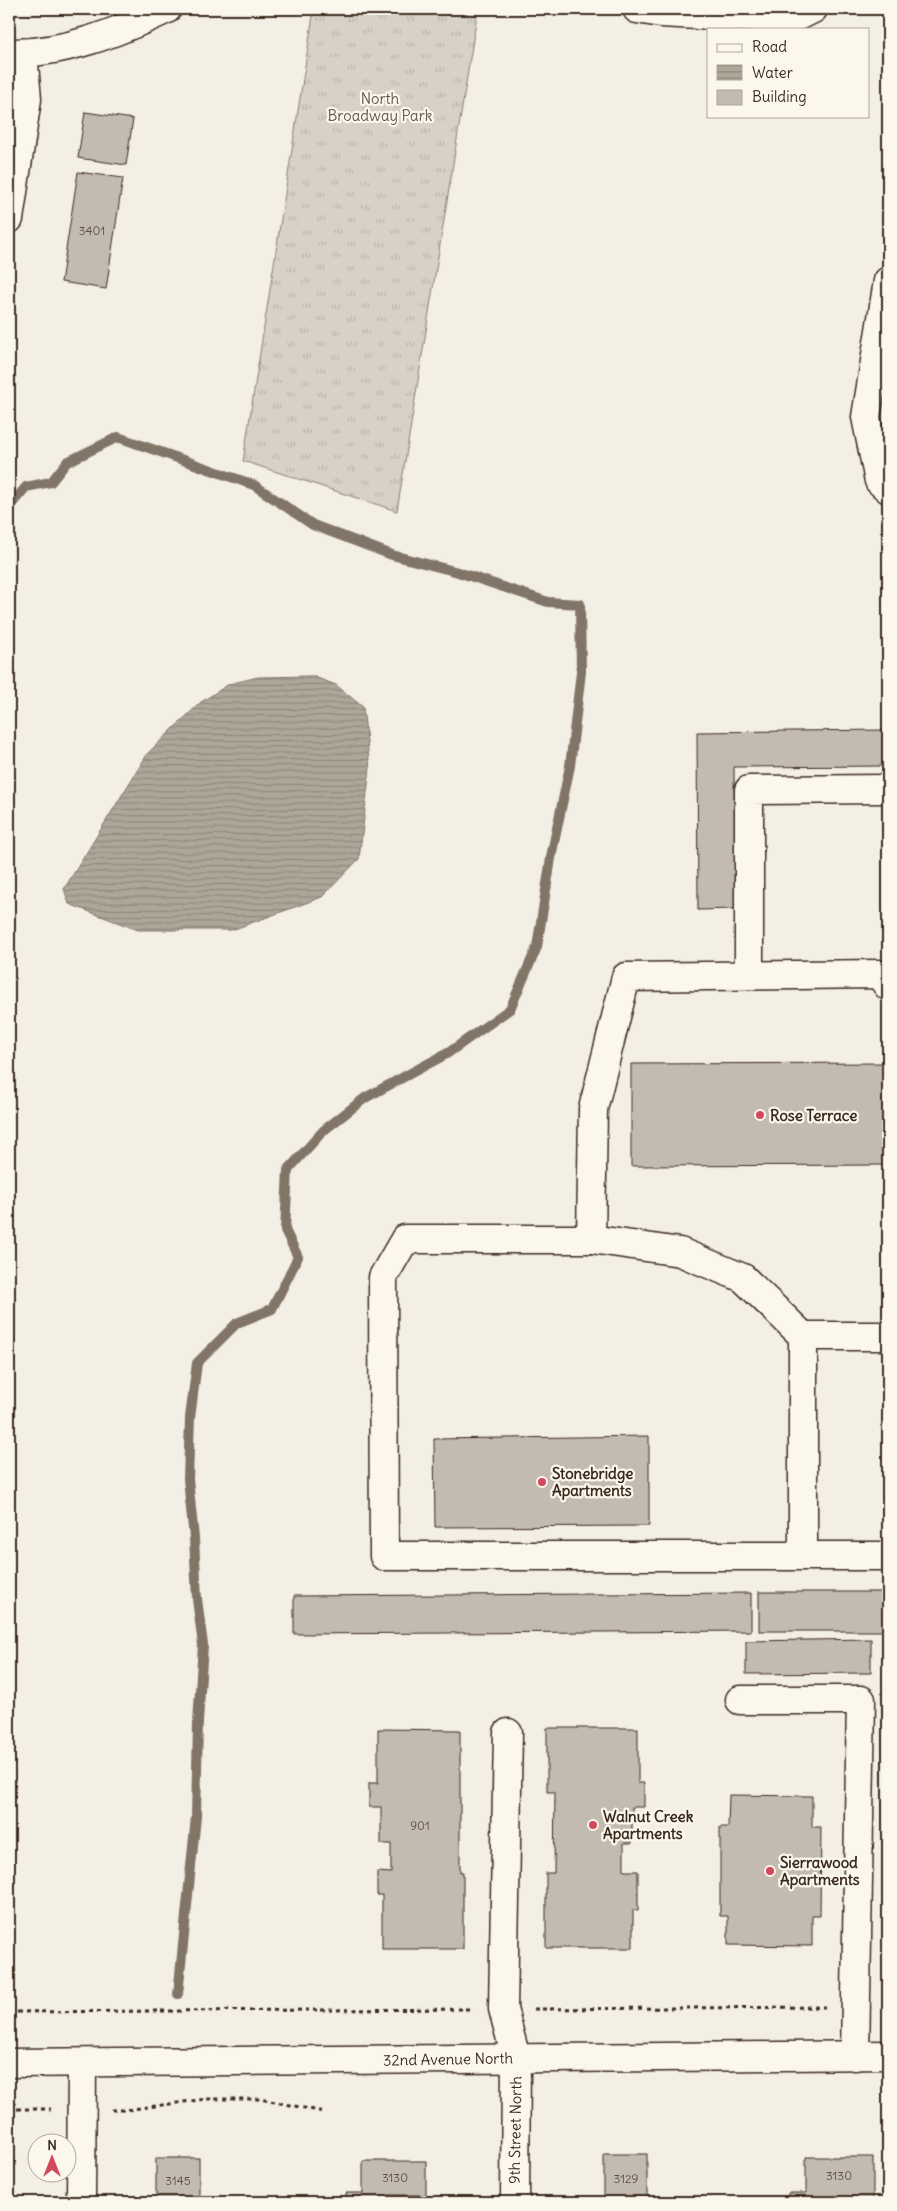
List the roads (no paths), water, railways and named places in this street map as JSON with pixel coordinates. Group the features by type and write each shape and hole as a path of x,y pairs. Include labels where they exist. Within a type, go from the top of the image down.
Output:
{"street":[{"path":"9,219 27,99 16,53 71,46 116,32 167,9"},
{"path":"637,9 661,13 791,20 813,9"},
{"path":"888,281 866,417 879,480 888,489"},
{"path":"749,975 749,790 888,789"},
{"path":"591,1240 593,1109 626,978 879,974 888,986"},
{"path":"888,1336 803,1336 743,1278 680,1252 591,1240 405,1239 383,1277 384,1556 888,1556"},
{"path":"803,1336 803,1556"},
{"path":"740,1700 861,1700 855,2056"},
{"name":"9th Street North","path":"508,1733 503,2009 516,2058 515,2202"},
{"name":"32nd Avenue North","path":"9,2063 888,2055"},
{"path":"81,2202 82,2063"}],"water":[{"path":"312,676 336,685 363,707 370,768 359,859 322,897 232,930 138,930 69,904 64,889 148,753 201,702 229,684 258,677"}],"waterway":[{"path":"9,507 26,487 51,482 67,462 118,437 254,485 313,525 392,555 458,572 548,602 580,604 581,672 570,766 552,852 537,947 510,1009 448,1053 365,1098 323,1131 288,1170 285,1230 298,1257 272,1309 237,1323 197,1363 190,1418 188,1479 194,1538 197,1599 203,1645 198,1722 196,1817 178,1994"}],"place":[{"name":"Rose Terrace","path":"760,1115"},
{"name":"Stonebridge Apartments","path":"542,1482"},
{"name":"Walnut Creek Apartments","path":"593,1825"},
{"name":"Sierrawood Apartments","path":"770,1871"}],"park label":[{"name":"North Broadway Park","path":"380,106"}]}
